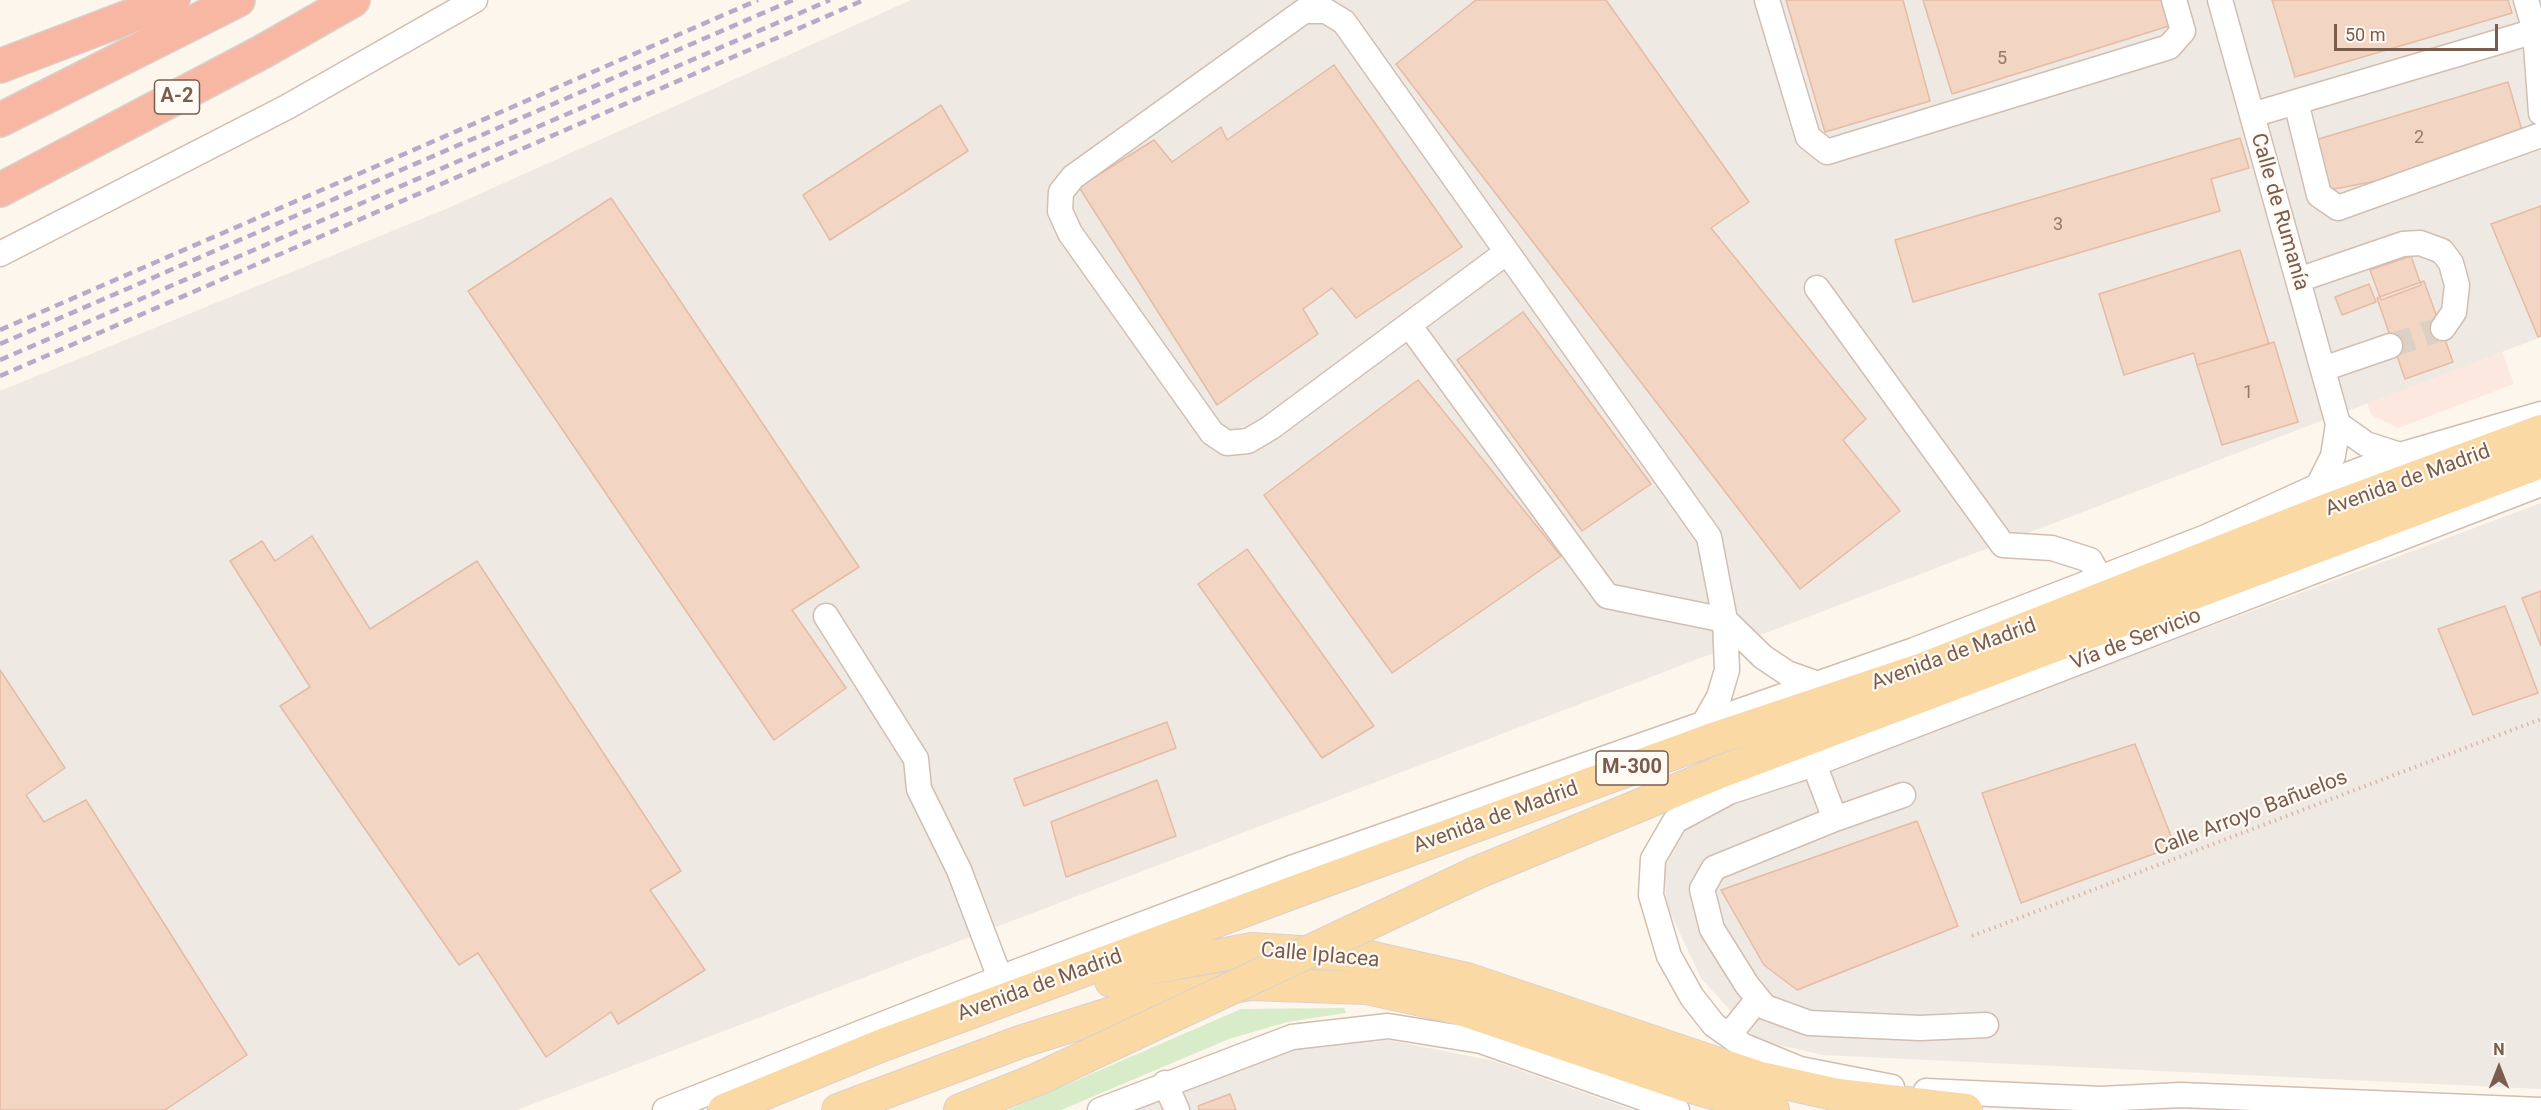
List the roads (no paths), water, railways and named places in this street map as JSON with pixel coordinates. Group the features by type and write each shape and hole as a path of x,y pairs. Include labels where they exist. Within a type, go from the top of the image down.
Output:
{"highway":[{"path":"0,66 173,0"},
{"path":"0,120 238,0"},
{"name":"A-2","path":"0,190 262,52 353,0"}],"main road":[{"name":"Avenida de Madrid","path":"724,1110 880,1046 1316,884 1710,740 1923,669 2327,510 2541,431"},
{"name":"Avenida de Madrid","path":"960,1110 1038,1079 1476,873 1720,772 2541,462"},
{"name":"Calle Iplacea","path":"750,1110 1014,1014 1146,969 1252,949 1365,956 1467,979 1757,1077 1838,1095 1966,1110"},
{"name":"Calle Iplacea","path":"838,1110 1010,1046 1149,1001 1251,984 1366,988 1458,1008 1688,1086 1773,1110"}],"street":[{"path":"0,254 287,107 475,0"},
{"path":"1767,0 1808,137 1827,152 2169,47 2183,31 2174,0"},
{"name":"Calle de Rumanía","path":"2220,0 2338,424 2333,456 2318,486"},
{"path":"2526,0 2535,31 2541,113"},
{"path":"1507,252 1270,428 1248,441 1227,443 1212,433 1070,233 1060,211 1061,192 1072,177 1304,11 1326,10 1344,22 1709,537 1725,620 1728,670 1719,697 1702,725"},
{"path":"2252,115 2535,31"},
{"path":"2296,102 2319,195 2338,208 2541,135"},
{"path":"2298,280 2403,244 2420,243 2442,251 2451,263 2457,285 2454,312 2443,328"},
{"path":"1817,288 2003,545 2052,548 2090,560 2100,579"},
{"path":"1409,325 1606,596 1725,620 1763,657 1787,673 1818,684"},
{"path":"2323,369 2390,346"},
{"path":"665,1110 1000,978 1294,867 1914,650 2206,537 2318,486 2400,455 2541,414"},
{"path":"2338,424 2366,444 2400,455"},
{"name":"Vía de Servicio","path":"2541,484 1814,764 1729,792 1676,821 1653,859 1651,895 1669,956 1692,997 1714,1025 1744,1046 1800,1069 1916,1090 2101,1099 2193,1095 2541,1110"},
{"path":"826,616 916,759 919,789 959,870 1000,978"},
{"path":"1814,764 1835,819"},
{"path":"1903,795 1835,819 1714,868 1702,890 1712,929 1765,1007 1809,1023 1920,1028 1986,1025"},
{"path":"1729,1035 1758,999"},
{"path":"1100,1110 1165,1083 1292,1037 1388,1026 1480,1041 1677,1110"},
{"path":"1165,1083 1177,1110"}],"tunnel":[{"path":"2390,346 2443,328"}],"railway":[{"path":"0,330 758,0"},
{"path":"0,344 793,0"},
{"path":"0,360 830,0"},
{"path":"0,376 864,0"}]}
